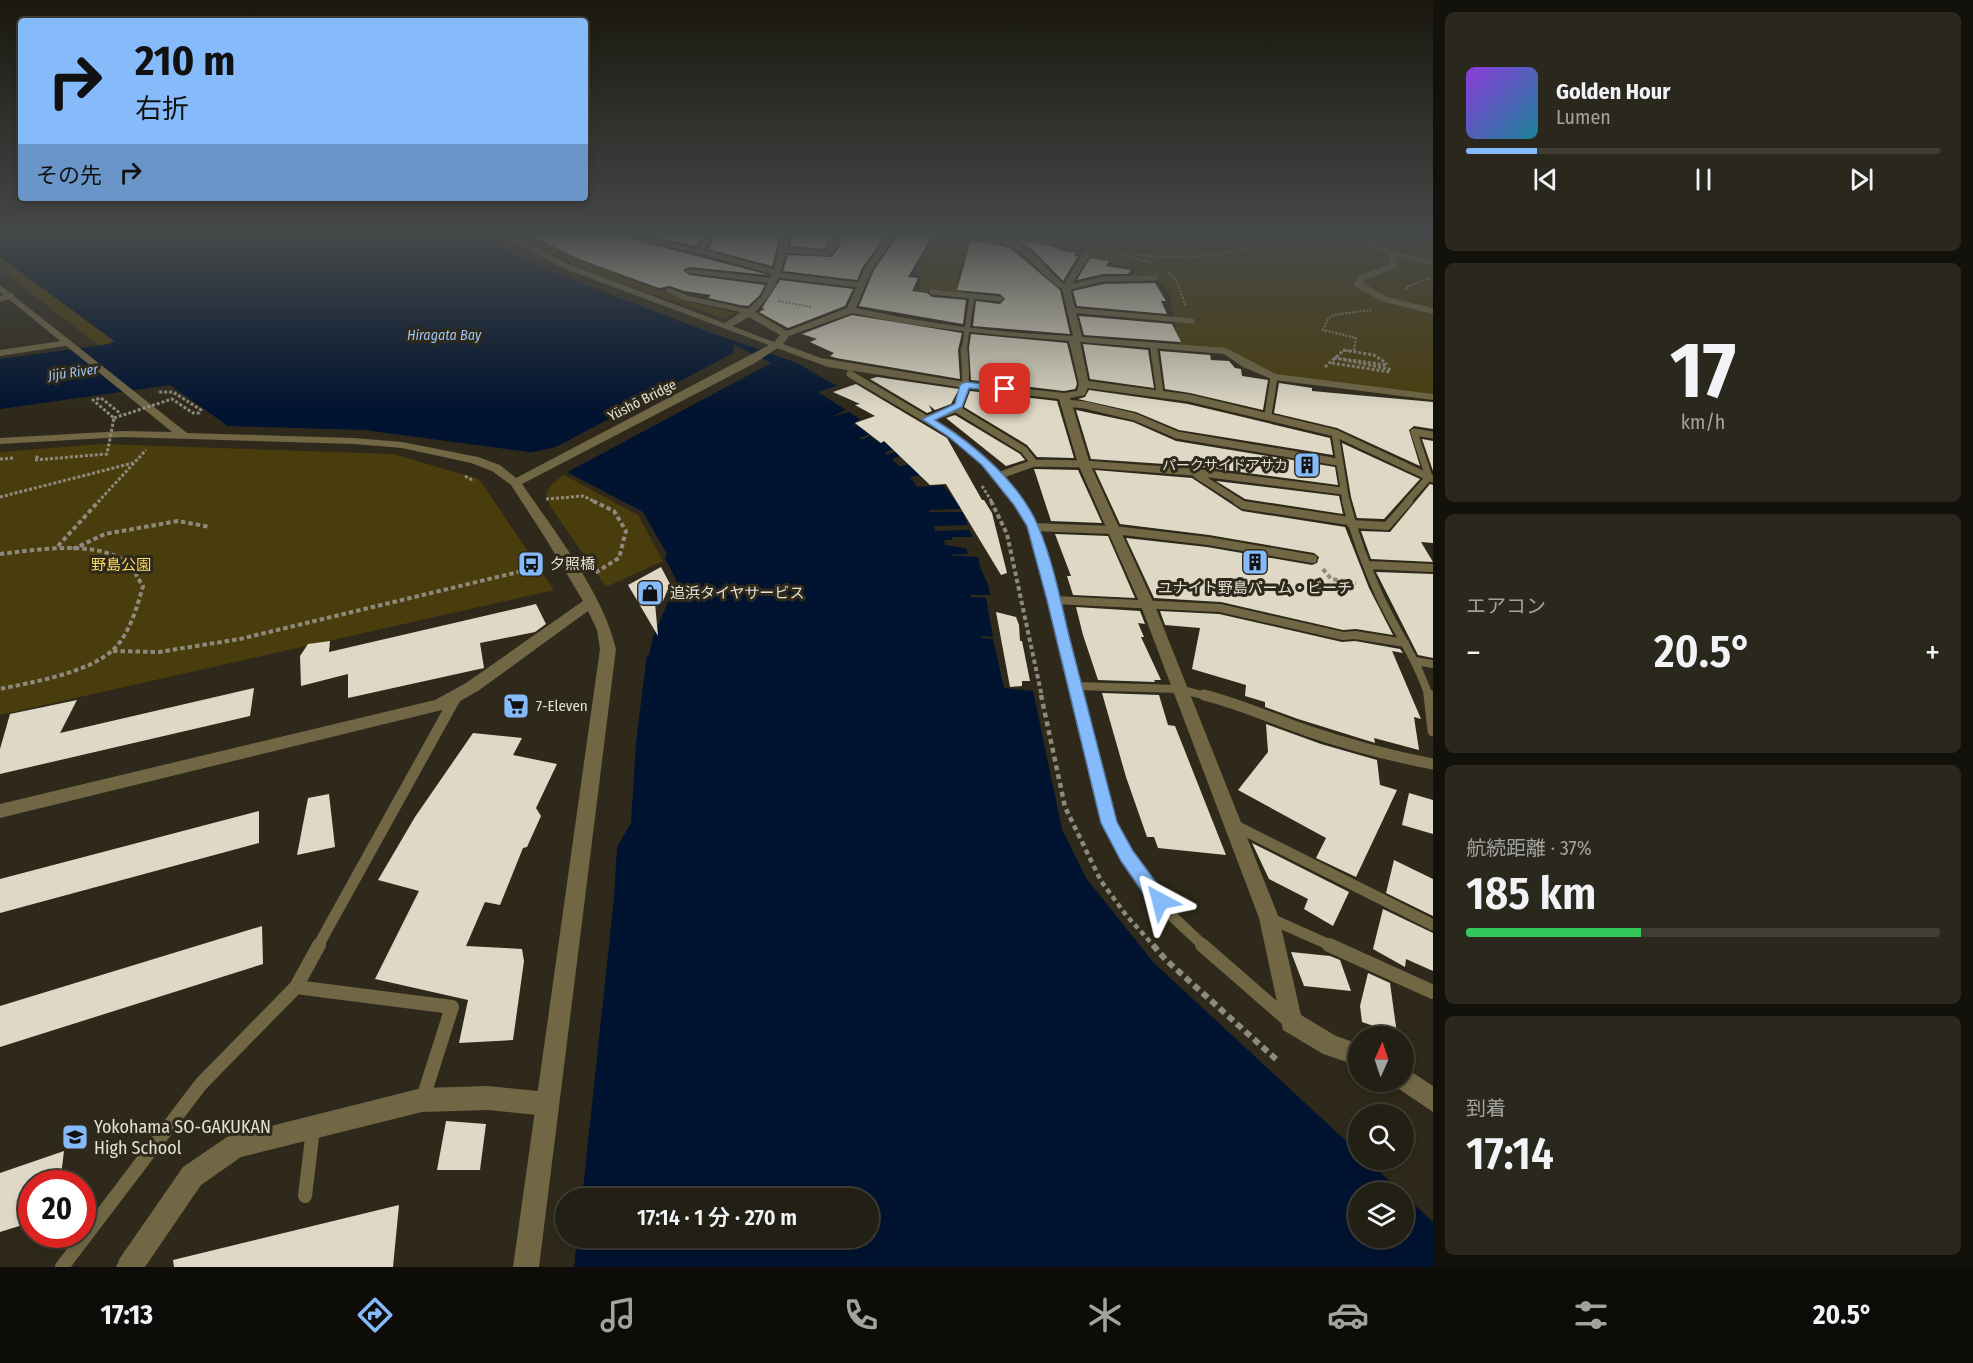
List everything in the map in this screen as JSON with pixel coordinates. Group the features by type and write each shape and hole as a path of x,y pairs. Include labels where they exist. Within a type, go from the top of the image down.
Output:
{"street":[{"path":"6,292 183,435"},
{"path":"638,292 728,325 850,374"},
{"path":"672,292 749,313 786,334 851,310 906,322 966,330 1226,351 1247,365 1274,377 1433,397"},
{"path":"728,325 749,313 765,298 768,292"},
{"path":"851,310 857,292"},
{"path":"821,361 1065,400 1081,393 1084,384 1067,292"},
{"path":"1366,292 1388,302 1433,311"},
{"path":"0,299 11,296"},
{"name":"Yūshō Bridge","path":"515,483 752,361 777,345 786,334"},
{"path":"0,353 71,346"},
{"path":"1065,400 1084,464 1148,606 1269,918 1291,1022 1331,1046 1348,1051"},
{"path":"0,441 89,435 183,435 354,441 402,446 474,460 496,468 515,483 553,539 591,602 604,630 608,649 526,1267"},
{"path":"0,810 440,705 591,602"},
{"path":"1414,1086 1433,1100"},
{"path":"129,1267 192,1176 236,1146 422,1101 488,1098 547,1104"}],"lane":[{"path":"933,292 1000,299"},
{"path":"927,419 959,405 965,385 964,345 972,296"},
{"path":"1070,310 1192,321"},
{"path":"1153,345 1160,393"},
{"path":"850,374 927,419 964,444 998,476 1019,503 1032,526 1054,600 1109,823 1140,876 1173,917 1197,942 1291,1022"},
{"path":"1268,415 1274,377"},
{"path":"1084,384 1160,393 1268,415 1335,433 1431,478"},
{"path":"1065,400 1135,417 1177,435 1338,462"},
{"path":"956,408 1024,450 1034,463"},
{"path":"1431,478 1414,432 1433,435"},
{"path":"1335,433 1342,491 1350,523 1375,585 1415,661 1430,699 1433,731"},
{"path":"998,476 1034,463 1084,464 1193,472 1342,491"},
{"path":"1193,472 1243,505 1350,523 1387,526 1431,478"},
{"path":"1032,526 1114,530 1208,542 1313,560"},
{"path":"1367,565 1433,568"},
{"path":"1054,600 1220,608 1343,636 1355,635 1405,643"},
{"path":"1415,661 1433,664"},
{"path":"1074,686 1180,688 1234,703 1308,731 1372,750 1433,764"},
{"path":"62,1267 201,1084 296,987 456,696"},
{"path":"1234,825 1433,925"},
{"path":"1269,918 1433,992"},
{"path":"296,987 452,1007 422,1101"},
{"path":"305,1196 313,1127"}],"path":[{"path":"765,298 808,306 836,315"},
{"path":"1354,350 1356,338 1323,330 1329,317 1339,313 1373,310 1388,302"},
{"path":"1335,358 1342,362 1389,369 1390,372 1332,363 1335,358 1344,350 1374,355 1387,365 1335,358"},
{"path":"114,418 172,399 193,413 199,413 201,410 172,392 157,392"},
{"path":"114,418 93,400 101,398 120,414"},
{"path":"38,456 35,460 107,454 114,418"},
{"path":"57,547 148,447"},
{"path":"0,497 134,463"},
{"path":"981,484 998,512 1007,534 1065,807 1101,881 1126,915 1166,960 1277,1060"},
{"path":"548,499 582,496 614,511 627,531 619,558 595,572"},
{"path":"72,549 105,534 177,521 210,527"},
{"path":"0,554 57,547 108,554 128,564 143,586 136,615 113,651"},
{"path":"1313,560 1331,579 1375,585"},
{"path":"0,689 74,670 113,651 159,652 240,639 543,566"}],"green space":[{"path":"29,292 54,292 119,340 99,345"},
{"path":"646,292 665,292 694,303 736,313 724,319"},
{"path":"936,292 964,292 963,294"},
{"path":"1169,292 1433,292 1433,395 1278,375 1230,351 1179,345"},
{"name":"野島公園","path":"102,444 393,454 479,479 554,590 0,715 0,452"},
{"path":"564,475 638,515 663,561 606,587 550,506 546,493 552,484"}],"water":[{"path":"48,292 605,292 797,363 837,386 818,392 846,410 831,417 849,412 860,419 853,424 861,428 871,425 878,431 860,438 861,440 870,436 880,443 891,440 901,447 885,452 887,455 904,449 909,453 892,459 899,466 919,463 932,473 910,477 917,487 943,485 962,509 929,510 929,512 963,512 968,525 934,526 935,531 969,530 973,537 952,537 952,540 944,540 945,545 966,548 968,554 945,555 978,557 990,595 970,595 986,598 993,637 981,636 981,638 993,639 1004,688 1033,691 1062,829 1086,878 1154,963 1348,1143 1348,1170 1377,1170 1391,1182 1348,1182 1348,1248 1414,1248 1414,1204 1433,1222 1433,1267 574,1267 576,1248 879,1248 879,1188 583,1188 614,898 617,847 631,823 636,742 647,655 649,655 653,637 677,582 665,558 667,554 643,512 529,452 364,430 228,426 170,385 0,409 0,359 110,344 114,341"}],"pier":[{"path":"734,345 771,363 564,474 523,454 556,447 733,353"}],"building":[{"path":"692,292 761,292 748,306 708,298 711,295"},
{"path":"772,292 852,292 845,306 788,328 759,312 765,309 762,308"},
{"path":"865,292 920,292 932,297 966,300 963,324 859,306"},
{"path":"980,292 1060,292 1070,334 973,326 976,301 1000,304 1005,299 1000,294"},
{"path":"1073,292 1161,292 1166,301 1161,301 1167,314 1077,306"},
{"path":"852,315 962,333 958,350 960,379 836,358 830,356 834,353 810,342 817,339 802,334"},
{"path":"1079,316 1172,324 1181,342 1084,335"},
{"path":"971,334 1067,343 1077,384 1075,389 1064,391 971,380 969,348"},
{"path":"1083,344 1148,350 1154,388 1090,379"},
{"path":"1160,351 1210,355 1211,360 1229,361 1235,368 1241,369 1242,376 1268,380 1263,410 1165,389"},
{"path":"877,377 959,389 951,404 935,410 929,405 932,411 927,413 870,379"},
{"path":"1279,383 1312,388 1312,391 1433,402 1433,429 1414,426 1409,430 1420,466 1337,428 1274,413"},
{"path":"856,384 947,438 982,500 992,513 1007,573 1001,575 946,484 930,485 884,441 881,443 855,423 875,416 855,405 860,404 833,392"},
{"path":"1089,390 1188,404 1330,438 1333,455 1179,430 1136,412 1078,399 1085,397"},
{"path":"970,391 1057,401 1074,458 1037,457 1027,445 964,407"},
{"path":"1076,410 1133,422 1176,441 1335,467 1338,485 1194,466 1091,459"},
{"path":"955,415 1020,454 1025,460 1006,466 946,418"},
{"path":"1422,439 1433,441 1433,471"},
{"path":"1342,443 1420,479 1384,519 1357,518"},
{"path":"1034,469 1078,470 1102,523 1051,521"},
{"path":"1095,470 1192,478 1242,511 1345,527 1369,588 1393,635 1356,629 1343,630 1221,602 1154,598 1126,538 1207,547 1312,565 1317,563 1319,557 1314,553 1209,535 1120,524"},
{"path":"1216,481 1339,496 1343,514 1245,499"},
{"path":"1430,484 1433,485 1433,543 1421,542 1433,562 1371,559 1361,531 1390,532"},
{"path":"1055,534 1108,536 1135,598 1073,595 1067,576 1071,576"},
{"name":"追浜タイヤサービス","path":"661,567 670,584 663,601 655,603 658,636 628,585"},
{"path":"1376,572 1433,574 1433,658 1418,655"},
{"path":"536,604 546,624 535,632 480,643 484,668 348,698 348,674 301,686 300,656 308,644 330,641 329,652"},
{"path":"1076,607 1140,611 1145,624 1138,623 1144,637 1141,637 1161,680 1154,680 1155,682 1098,680"},
{"path":"1160,611 1219,614 1342,642 1355,641 1400,649 1403,653 1392,651 1421,719 1414,717 1419,750 1374,738 1375,743 1298,719 1265,707 1265,702 1245,696 1246,685 1192,669 1200,628 1165,625"},
{"path":"996,612 1016,617 1019,625 1020,641 1022,641 1030,681 1022,681 1022,686 1010,687"},
{"path":"254,688 250,716 0,774 0,749 10,714 77,700 60,733"},
{"path":"1102,693 1159,695 1168,725 1175,726 1226,855 1158,848 1154,837 1147,837 1126,777"},
{"path":"1266,724 1321,744 1377,760 1380,785 1397,790 1356,877 1316,858 1326,838 1238,790 1268,752"},
{"path":"473,733 522,738 513,755 557,764 536,808 541,816 527,847 523,848 500,905 485,902 466,946 522,949 524,961 513,1040 459,1043 468,1000 375,979 419,891 378,880 415,817"},
{"path":"1409,793 1433,800 1433,834 1402,825"},
{"path":"329,794 335,847 297,855 308,798"},
{"path":"259,811 259,843 0,913 0,879"},
{"path":"1252,843 1349,892 1333,926 1304,909 1308,899 1269,879"},
{"path":"1394,860 1433,879 1433,916 1386,893"},
{"path":"1383,909 1433,933 1433,971 1406,959 1405,967 1373,949"},
{"path":"262,926 263,964 0,1047 0,1006"},
{"path":"1291,952 1330,956 1340,960 1351,991 1304,986"},
{"path":"1368,973 1390,983 1396,1026 1374,1026 1362,1022 1360,1006"},
{"path":"446,1121 486,1124 480,1170 437,1170"},
{"path":"64,1151 62,1170 18,1170 18,1226 0,1232 0,1173"},
{"path":"399,1205 393,1267 174,1267 173,1260"}],"place":[{"name":"パークサイドアサカ","path":"1307,465"},
{"name":"ユナイト野島パーム・ビーチ","path":"1255,562"},
{"name":"夕照橋","path":"531,564"},
{"name":"追浜タイヤサービス","path":"650,593"},
{"name":"7-Eleven","path":"516,706"},
{"name":"Yokohama SO-GAKUKAN High School","path":"75,1137"}],"route":[{"path":"1005,389 965,385 956,408 927,419 953,435 986,463 1019,503 1032,526 1054,600 1109,823 1127,856 1146,885 1160,901"}],"water label":[{"name":"Hiragata Bay","path":"444,335"},
{"name":"Jijū River","path":"73,372"}]}
